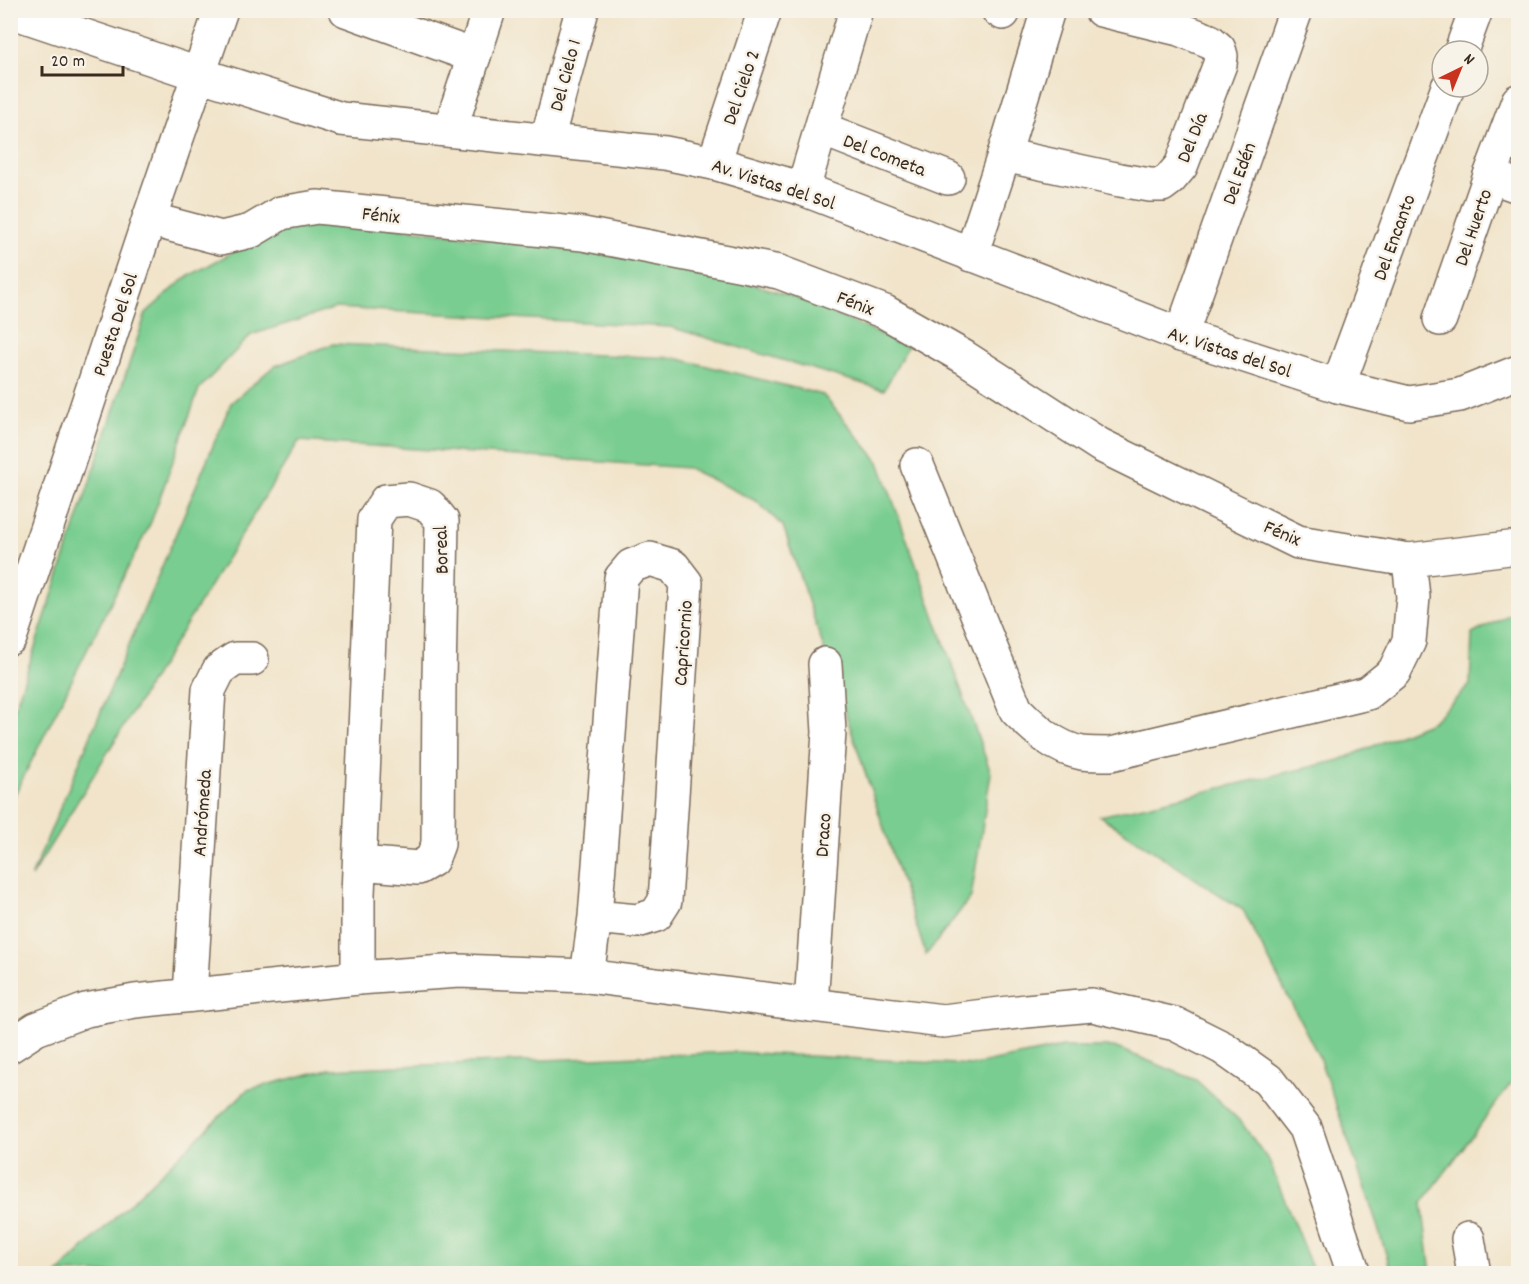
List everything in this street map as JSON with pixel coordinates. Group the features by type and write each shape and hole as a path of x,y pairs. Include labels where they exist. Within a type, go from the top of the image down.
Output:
{"street":[{"name":"Puesta Del Sol","path":"10,638 221,10"},
{"path":"346,10 474,56"},
{"path":"450,130 489,10"},
{"name":"Del Cielo 1","path":"547,140 582,10"},
{"name":"Del Cielo 2","path":"714,163 765,10"},
{"name":"Del Cometa","path":"803,189 856,10"},
{"path":"972,255 1047,10"},
{"name":"Del Día","path":"1004,155 1150,185 1162,185 1181,166 1220,64 1219,50 1210,40 1179,29 1101,10"},
{"name":"Del Edén","path":"1180,335 1296,10"},
{"path":"1465,39 1476,10"},
{"name":"Av. Vistas del Sol","path":"10,11 341,119 665,153 714,163 803,189 1180,335 1338,386 1410,403 1461,395 1518,372"},
{"name":"Del Encanto","path":"1338,386 1444,99"},
{"name":"Del Huerto","path":"1440,320 1504,181 1518,101"},
{"name":"Del Cometa","path":"822,129 948,178"},
{"name":"Fénix","path":"149,219 221,238 250,231 282,213 317,207 583,234 779,272 885,312 964,357 1100,445 1298,542 1408,560 1518,547"},
{"path":"917,465 1016,710 1036,730 1059,745 1082,753 1111,754 1368,693 1394,672 1409,641 1413,597 1408,560"},
{"name":"Boreal","path":"358,978 358,894 374,519 386,501 409,499 430,506 442,521 438,844 432,860 418,868 360,862"},
{"name":"Capricornio","path":"587,976 595,917 621,578 631,566 650,559 673,566 686,584 665,901 656,915 637,921 595,917"},
{"name":"Andrómeda","path":"190,995 209,690 219,670 236,659 252,659"},
{"name":"Draco","path":"811,1005 829,732 825,664"},
{"path":"10,1046 36,1029 86,1010 135,1001 358,978 459,971 587,976 943,1021 1092,1005 1175,1024 1223,1048 1268,1080 1305,1128 1354,1274"},
{"path":"1468,1239 1474,1274"}],"green space":[{"path":"327,218 692,266 790,295 908,346 884,390 670,327 336,308 251,335 199,389 151,522 11,802 11,719 146,313 185,278 233,252 280,228"},
{"path":"333,344 675,358 823,395 879,462 991,773 971,897 926,955 783,526 756,501 688,468 299,441 31,877 231,403 273,367"},
{"path":"1518,610 1518,1074 1422,1203 1431,1273 1392,1273 1319,1057 1243,910 1100,816 1340,760 1433,721 1470,685 1472,634"},
{"path":"1063,1047 1114,1047 1196,1080 1241,1122 1269,1161 1314,1273 58,1273 247,1090 329,1069 735,1052 974,1065"}]}
